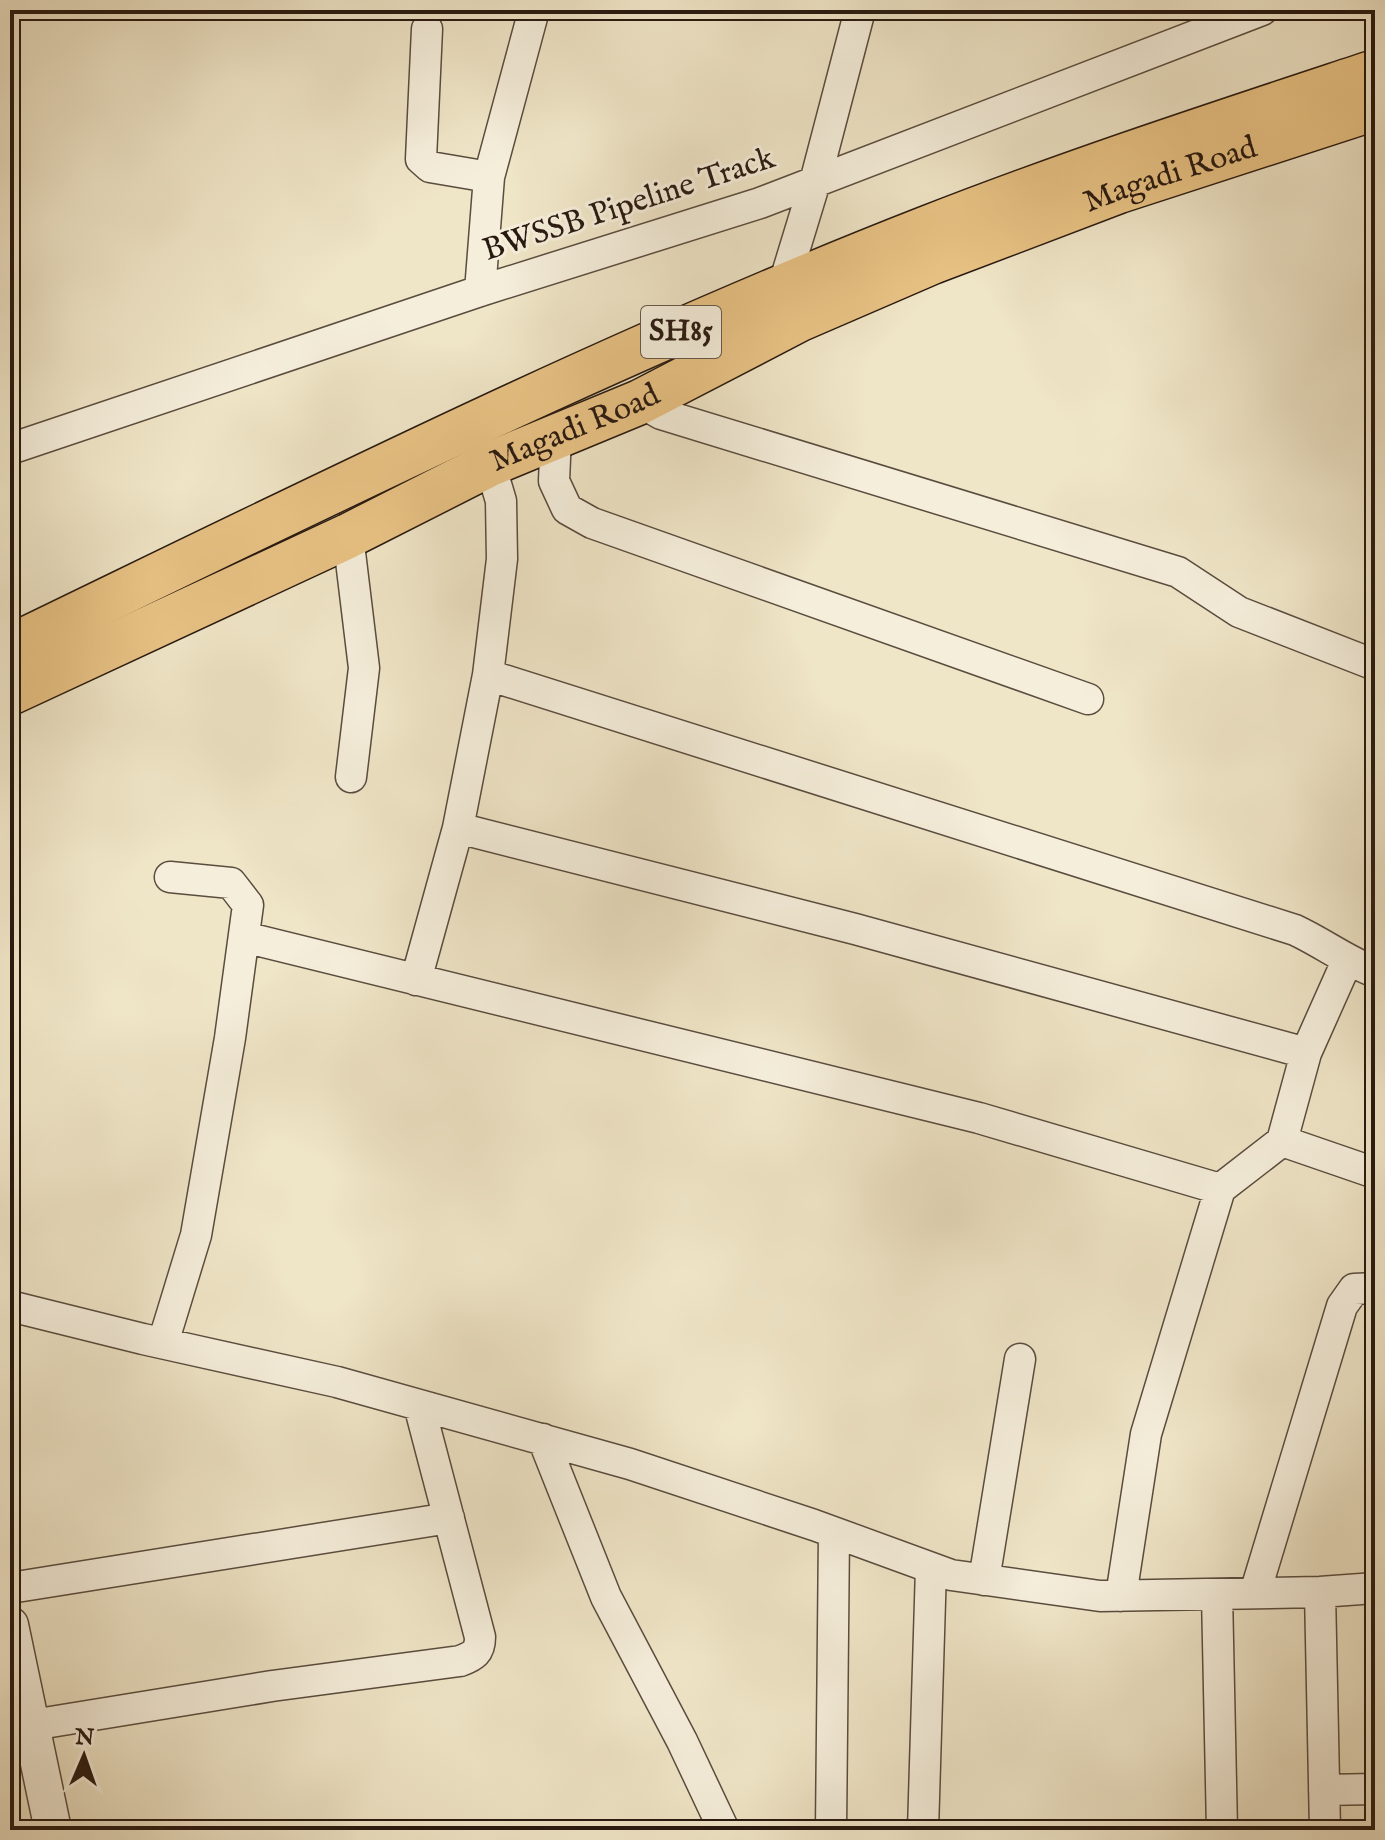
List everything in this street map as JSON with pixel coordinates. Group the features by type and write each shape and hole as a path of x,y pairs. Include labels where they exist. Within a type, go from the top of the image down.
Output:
{"main road":[{"name":"Magadi Road","path":"10,647 362,477 783,287 1111,158 1375,72"},
{"name":"Magadi Road","path":"10,693 348,536 490,464 640,402 800,319 932,262 1119,191 1375,108"}],"street":[{"path":"480,291 489,177 534,10"},
{"path":"783,287 815,182 860,10"},
{"name":"BWSSB Pipeline Track","path":"10,449 480,291 760,203 1262,10"},
{"path":"427,29 421,159 430,167 489,177"},
{"path":"640,402 661,414 1178,572 1239,612 1375,665"},
{"path":"556,435 554,481 567,509 592,523 1088,699"},
{"path":"416,980 458,828 488,675 502,559 501,501 490,464"},
{"path":"348,536 364,668 351,777"},
{"path":"488,675 1295,930 1323,943 1347,961 1375,972"},
{"path":"458,828 855,929 1306,1053"},
{"path":"163,1343 196,1235 248,905 231,883 170,877"},
{"path":"244,937 979,1118 1220,1189"},
{"path":"1121,1596 1149,1423 1220,1189 1282,1141 1306,1053 1347,961"},
{"path":"1282,1141 1375,1173"},
{"path":"1255,1593 1342,1306 1354,1289 1375,1288"},
{"path":"10,1306 337,1382 543,1439 630,1464 951,1575 1100,1596 1375,1588"},
{"path":"984,1580 1020,1359"},
{"path":"32,1725 472,1657 478,1652 480,1637 419,1405"},
{"path":"543,1439 606,1597 682,1741 724,1830"},
{"path":"10,1588 449,1518"},
{"path":"831,1830 834,1533"},
{"path":"923,1830 931,1568"},
{"path":"1320,1592 1325,1830"},
{"path":"1217,1594 1222,1830"},
{"path":"10,1625 53,1830"},
{"path":"1324,1790 1375,1789"}]}
